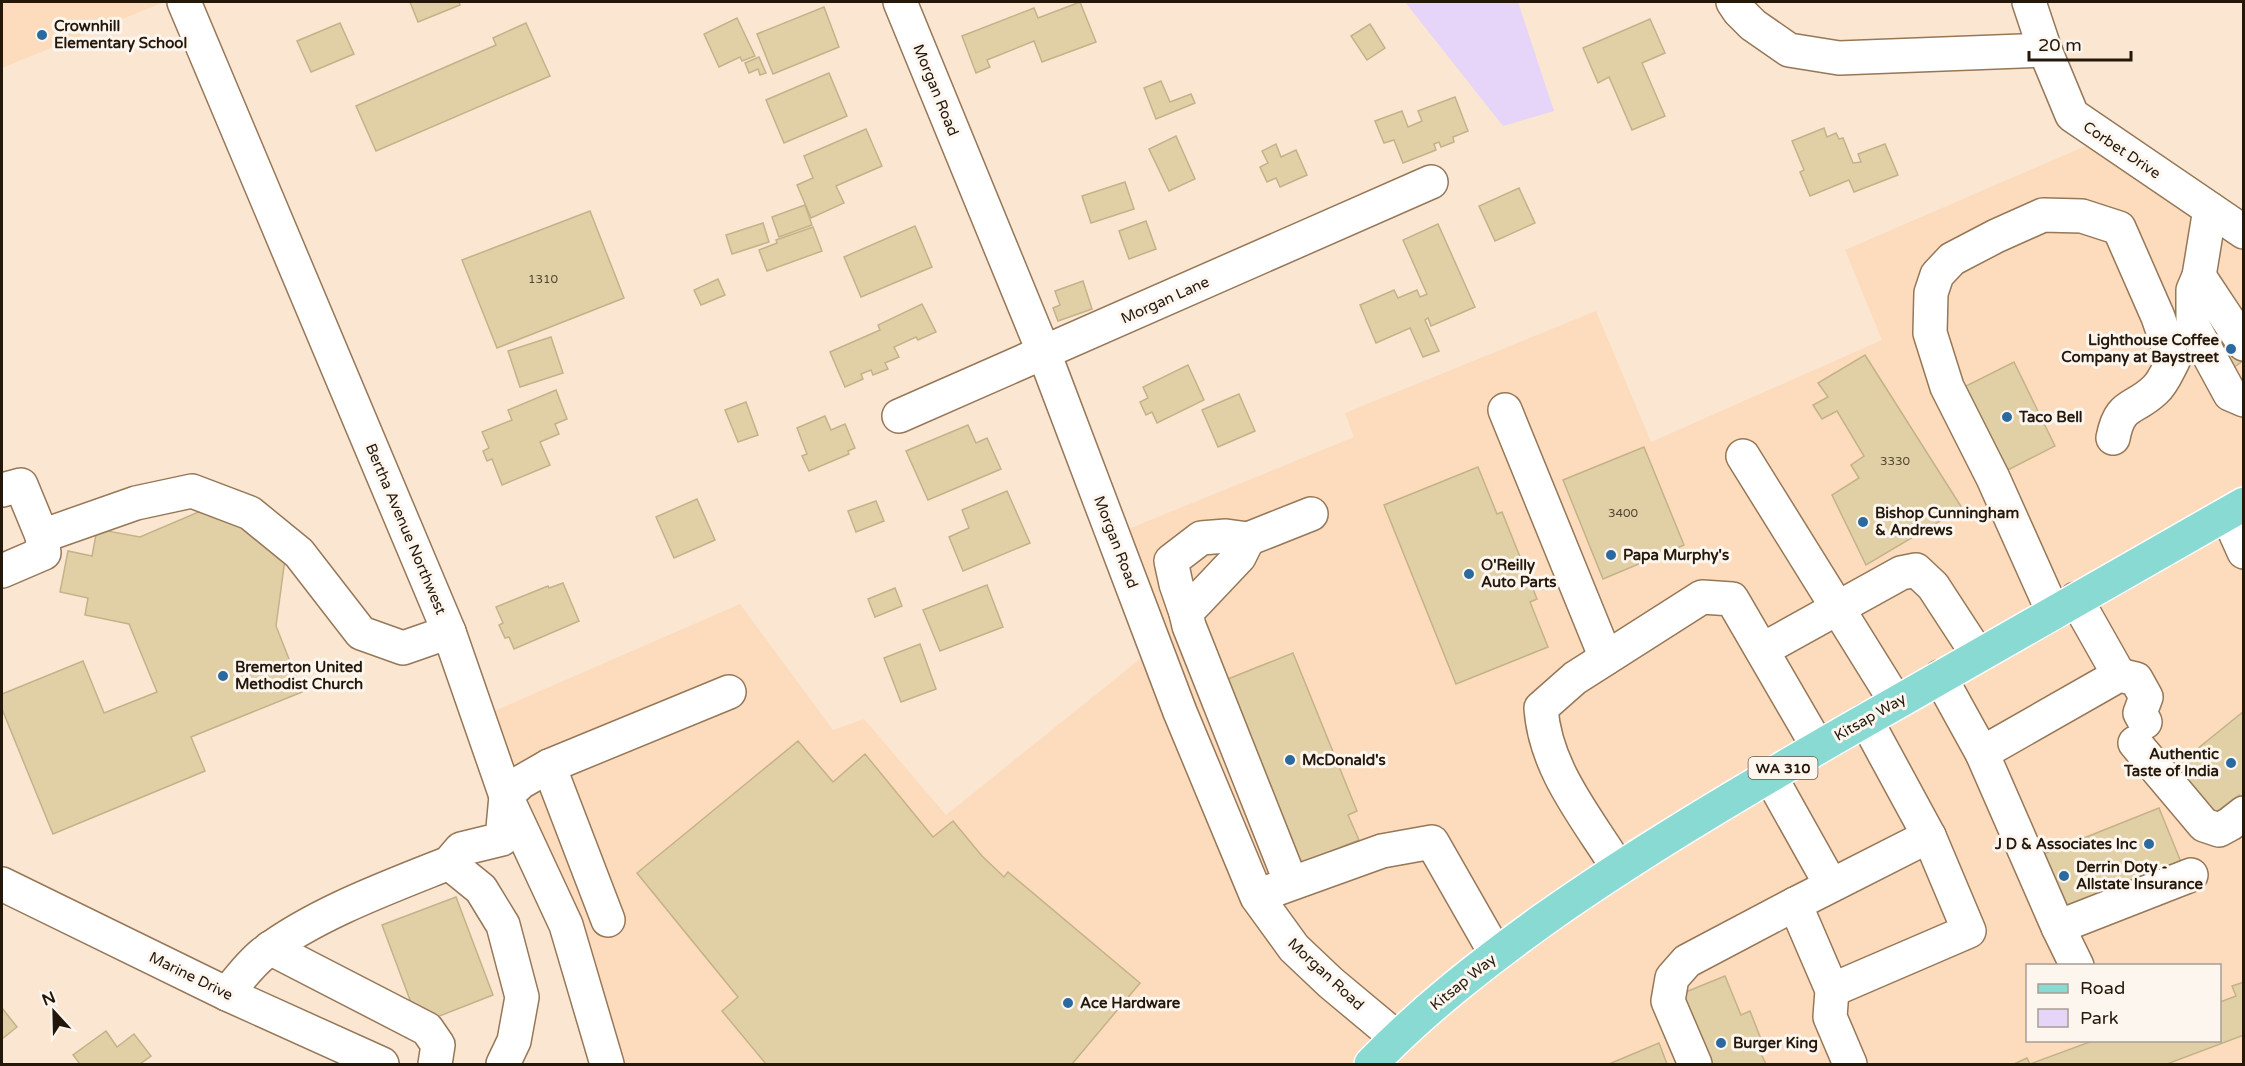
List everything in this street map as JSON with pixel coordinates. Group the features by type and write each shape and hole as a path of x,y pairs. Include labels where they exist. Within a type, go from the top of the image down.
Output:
{"main road":[{"name":"Kitsap Way","path":"1371,1065 1397,1038 1452,989 1496,954 1617,868 1818,747 2235,509"}],"street":[{"name":"Bertha Avenue Northwest","path":"184,2 449,632 506,796 566,924 607,1065"},
{"name":"Morgan Road","path":"900,2 1044,353 1180,712 1257,897 1294,948 1331,983 1397,1038"},
{"path":"1733,2 1753,25 1789,50 1839,58 2045,50"},
{"name":"Corbet Drive","path":"2029,2 2045,50 2072,115 2244,232"},
{"name":"Morgan Lane","path":"898,416 1431,182"},
{"path":"2210,209 2199,276 2193,290 2193,326 2230,394 2244,400"},
{"path":"2113,438 2116,422 2127,408 2156,390 2173,362 2154,307 2119,228 2082,216 2043,215 1952,259 1937,275 1931,293 1930,333 1947,387 1993,478 2064,606 2119,675 2136,679 2146,697 2140,726 2204,825 2219,830 2244,813"},
{"path":"2199,276 2244,344"},
{"path":"1505,410 1606,658"},
{"path":"1743,456 1896,702"},
{"path":"2,490 21,485 42,536 44,553 2,571"},
{"path":"42,536 136,503 192,491 250,513 299,553 361,633 403,648 449,632"},
{"path":"2235,509 2244,552"},
{"path":"1291,883 1194,638 1171,561 1201,538 1226,536 1248,539 1311,514"},
{"path":"1186,613 1239,556 1248,539"},
{"path":"1762,651 1901,573 1916,570 1933,586 1978,655"},
{"path":"1617,868 1558,774 1542,729 1541,708 1575,678 1702,597 1732,599 1818,747"},
{"path":"1982,753 2119,675"},
{"path":"1940,677 1982,753 2076,964"},
{"path":"227,994 270,948 330,914 449,863 461,849 502,839 506,796 521,782 549,766 729,692"},
{"path":"1832,990 1969,931 1929,836 1866,720"},
{"path":"549,766 608,920"},
{"path":"1770,776 1831,885"},
{"path":"1695,1065 1668,1001 1672,978 1687,961 1929,836"},
{"path":"1257,897 1382,851 1432,842 1496,954"},
{"path":"449,863 481,890 503,925 522,997 514,1041 503,1065"},
{"path":"2058,927 2191,875"},
{"name":"Marine Drive","path":"2,884 227,994 382,1065"},
{"path":"1795,904 1832,990 1830,1017 1850,1065"},
{"path":"270,948 427,1029 438,1046 435,1065"}],"shaded area":[{"name":"Crownhill Elementary School","path":"2,2 164,2 2,68"},
{"path":"2095,142 2243,243 2243,495 1810,732 1608,852 1489,942 1397,1027 1275,915 1121,532 1354,437 1345,413 1596,311 1651,442 1882,340 1845,250"},
{"path":"2243,524 2243,1064 1389,1064 1519,953 1699,833 1950,694 2083,613"},
{"path":"740,604 833,730 864,719 946,815 1150,651 1251,901 1386,1038 1362,1064 620,1064 568,897 492,712"}],"green space":[{"path":"1405,2 1518,2 1554,111 1503,126"}],"building":[{"path":"410,2 459,2 460,5 418,22"},
{"path":"1080,2 1096,42 1042,62 1034,41 987,60 990,67 976,73 962,36 1034,8 1038,18"},
{"path":"824,7 839,47 773,74 757,34"},
{"path":"737,18 755,56 742,61 740,57 719,67 704,34"},
{"path":"1650,19 1665,53 1642,63 1665,116 1632,130 1609,77 1598,83 1583,48"},
{"path":"340,23 354,54 311,72 297,41"},
{"path":"526,23 550,76 376,151 356,106 496,45 493,38"},
{"path":"1370,24 1385,48 1367,60 1351,36"},
{"path":"759,57 766,73 760,75 758,69 749,73 745,63"},
{"path":"829,73 847,116 784,143 766,100"},
{"path":"1161,81 1170,102 1191,94 1195,103 1156,119 1144,88"},
{"path":"1455,97 1468,131 1453,137 1454,142 1441,147 1439,142 1434,144 1436,150 1403,163 1394,140 1384,143 1375,121 1402,111 1408,127 1422,121 1418,111"},
{"path":"1824,128 1827,137 1836,133 1839,139 1843,138 1853,163 1861,162 1858,154 1885,144 1898,175 1854,192 1849,180 1810,196 1800,172 1804,170 1792,141"},
{"path":"866,129 882,166 836,186 844,203 811,218 797,185 813,178 804,156"},
{"path":"1176,136 1195,179 1169,191 1149,149"},
{"path":"1276,144 1281,157 1296,150 1307,175 1280,187 1276,178 1267,182 1260,167 1268,163 1262,151"},
{"path":"1125,182 1134,209 1091,223 1082,196"},
{"path":"1519,188 1535,223 1495,241 1479,206"},
{"path":"805,205 812,225 779,237 772,217"},
{"path":"590,211 624,298 497,348 462,260"},
{"path":"1146,221 1156,249 1129,259 1119,231"},
{"path":"763,223 769,242 732,254 726,235"},
{"path":"1438,224 1475,307 1431,326 1428,318 1425,320 1439,351 1423,357 1410,328 1376,343 1360,305 1394,290 1398,298 1417,290 1420,297 1427,294 1403,240"},
{"path":"915,226 932,267 861,297 844,257"},
{"path":"813,227 822,251 767,271 759,250 777,243 776,240"},
{"path":"718,279 725,295 701,305 694,290"},
{"path":"1083,281 1092,309 1058,321 1053,308 1060,305 1055,291"},
{"path":"922,304 936,332 918,340 916,337 894,347 899,357 885,363 888,369 873,375 871,370 861,374 863,379 845,387 830,352 880,330 878,325"},
{"path":"2227,329 2244,353 2244,360 2233,368 2213,338"},
{"path":"551,337 563,373 520,387 508,351"},
{"path":"1865,355 1962,508 1866,565 1832,495 1859,478 1851,465 1864,456 1837,411 1822,419 1813,405 1828,397 1818,383"},
{"path":"2014,362 2055,446 2002,473 1960,389"},
{"path":"1188,365 1204,400 1157,423 1152,412 1146,415 1140,402 1148,398 1143,387"},
{"path":"556,390 567,419 555,424 559,434 540,442 550,465 502,485 492,459 487,461 483,451 489,448 482,432 512,420 508,410"},
{"path":"1239,394 1255,431 1218,447 1202,410"},
{"path":"746,402 758,435 738,442 725,410"},
{"path":"825,416 831,430 845,424 855,448 848,451 849,454 809,471 802,456 807,454 797,428"},
{"path":"968,425 976,443 987,438 1001,469 928,500 906,451"},
{"path":"1644,447 1684,545 1603,579 1563,480"},
{"path":"1478,467 1497,514 1502,512 1537,599 1530,602 1548,647 1456,684 1384,505"},
{"path":"1007,491 1030,543 963,571 949,537 969,528 962,510"},
{"path":"697,499 715,540 674,558 656,517"},
{"path":"876,501 884,521 856,532 848,511"},
{"name":"Bremerton United Methodist Church","path":"215,505 285,559 276,626 302,692 191,737 205,771 53,834 2,709 2,694 83,661 104,713 157,692 129,624 85,615 88,598 60,592 68,551 92,556 97,529 140,537"},
{"path":"563,583 579,621 514,649 509,637 505,638 499,625 503,623 496,607 548,586 549,588"},
{"path":"987,585 1003,627 940,651 923,610"},
{"path":"895,588 902,606 875,617 868,599"},
{"path":"920,644 936,689 901,702 884,658"},
{"path":"1293,653 1357,811 1348,815 1359,840 1300,864 1223,681"},
{"path":"2244,711 2244,801 2239,795 2208,818 2170,771"},
{"path":"798,741 833,782 865,754 933,837 953,821 982,856 1004,877 1008,872 1140,983 1072,1064 766,1064 722,1011 738,997 637,873"},
{"path":"2159,808 2181,862 2052,913 2031,859"},
{"path":"456,897 493,995 419,1024 382,925"},
{"path":"1725,976 1741,1015 1750,1011 1766,1052 1761,1054 1766,1064 1691,1064 1671,998"},
{"path":"2244,982 2244,1035 2167,1064 2030,1064 2090,1042 2221,1042 2221,1002 2236,996 2232,986"},
{"path":"2,1008 17,1027 2,1039"},
{"path":"106,1031 117,1047 134,1034 151,1056 140,1064 80,1064 73,1055"},
{"path":"1659,1043 1667,1064 1609,1064"},
{"path":"2027,1058 2030,1064 2014,1064"}],"place":[{"name":"Crownhill Elementary School","path":"42,35"},
{"name":"Lighthouse Coffee Company at Baystreet","path":"2231,349"},
{"name":"Taco Bell","path":"2007,417"},
{"name":"Bishop Cunningham & Andrews","path":"1863,522"},
{"name":"Papa Murphy's","path":"1611,555"},
{"name":"O'Reilly Auto Parts","path":"1469,574"},
{"name":"Bremerton United Methodist Church","path":"223,676"},
{"name":"McDonald's","path":"1290,760"},
{"name":"Authentic Taste of India","path":"2231,763"},
{"name":"J D & Associates Inc","path":"2149,844"},
{"name":"Derrin Doty - Allstate Insurance","path":"2064,876"},
{"name":"Ace Hardware","path":"1068,1003"},
{"name":"Burger King","path":"1721,1043"}]}
